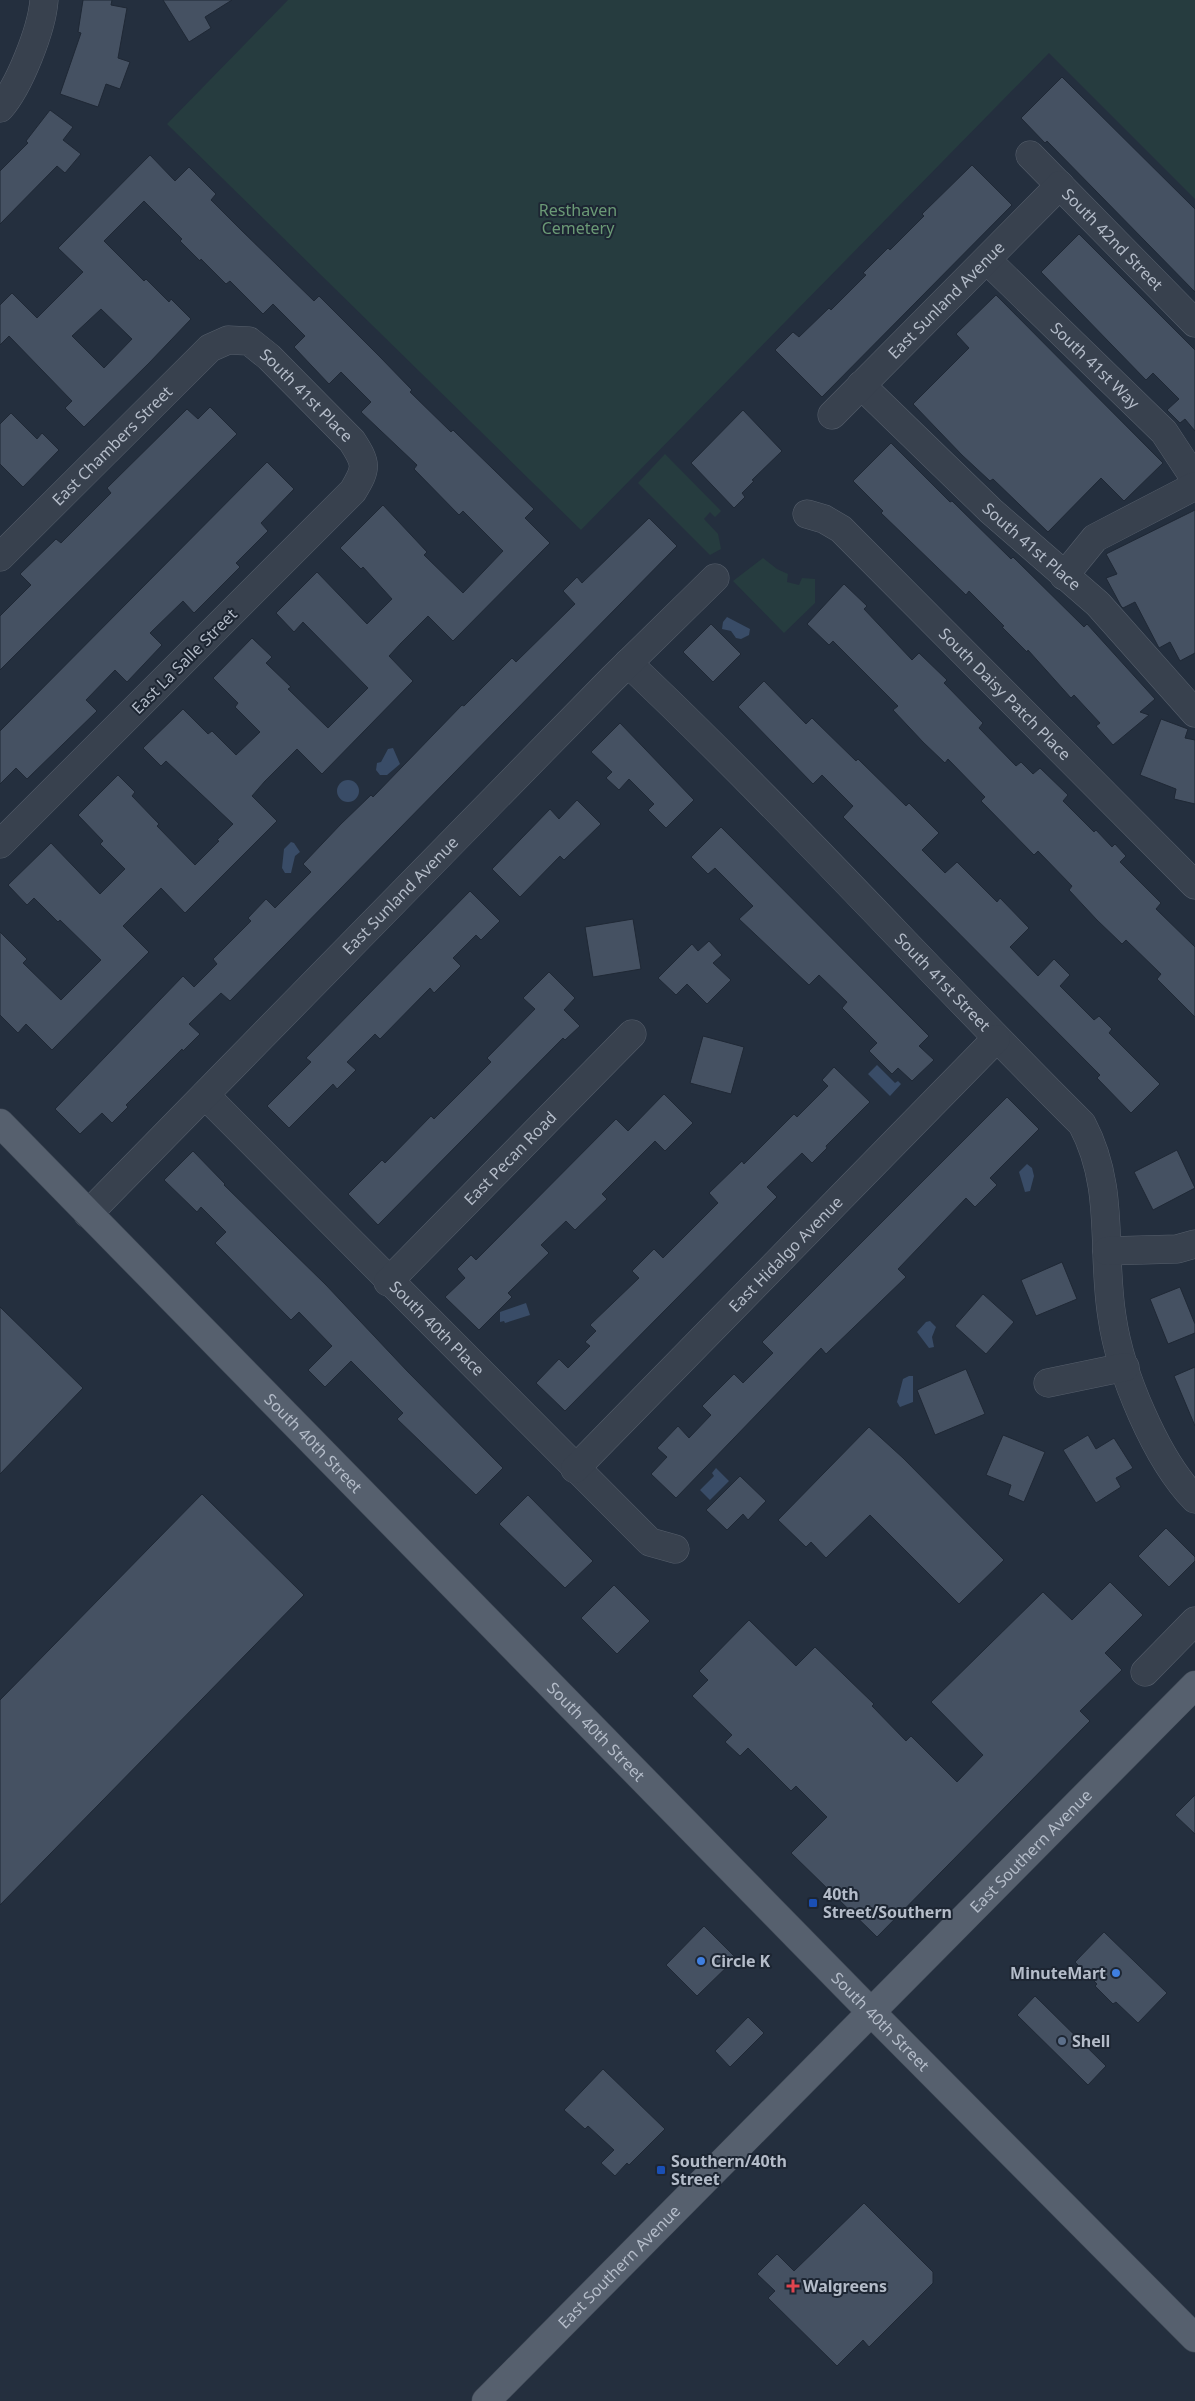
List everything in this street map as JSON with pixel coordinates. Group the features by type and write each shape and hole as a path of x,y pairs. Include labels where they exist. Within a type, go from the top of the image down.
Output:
{"main road":[{"name":"South 40th Street","path":"0,1123 871,2012 1195,2338"},
{"name":"East Southern Avenue","path":"486,2401 1195,1684"}],"street":[{"path":"0,108 12,95 43,16 44,0"},
{"name":"South 42nd Street","path":"1030,155 1195,323"},
{"name":"East Sunland Avenue","path":"832,415 988,260 1060,185"},
{"name":"South 41st Way","path":"988,260 1164,432 1195,479"},
{"name":"South 41st Place","path":"228,340 249,341 269,357 352,441 363,457 364,474"},
{"name":"East Chambers Street","path":"0,558 210,348 228,340"},
{"name":"South 41st Place","path":"861,385 992,511 1098,604 1186,688 1195,713"},
{"name":"East La Salle Street","path":"0,844 353,491 364,474"},
{"path":"1064,576 1095,538 1195,486"},
{"name":"South Daisy Patch Place","path":"807,514 824,519 841,529 1195,885"},
{"name":"East Sunland Avenue","path":"88,1214 628,663 715,578"},
{"name":"South 41st Street","path":"628,663 690,721 996,1039 1082,1124 1091,1141 1103,1179 1112,1318 1125,1367 1142,1415 1168,1464 1195,1499"},
{"name":"East Pecan Road","path":"388,1282 632,1034"},
{"name":"East Hidalgo Avenue","path":"574,1469 996,1039"},
{"name":"South 40th Place","path":"205,1096 574,1469 650,1542 675,1549"},
{"path":"1107,1251 1176,1249 1195,1244"},
{"path":"1048,1383 1125,1367"},
{"path":"1144,1672 1195,1621"}],"green space":[{"name":"Resthaven Cemetery","path":"288,0 1195,0 1195,199 1049,53 581,530 167,124"},
{"path":"665,454 721,511 715,517 710,512 704,519 718,534 721,549 710,555 638,483"},
{"path":"763,558 777,569 788,574 787,582 799,585 802,578 815,579 815,603 784,633 733,581"}],"water":[{"path":"727,617 750,629 749,635 741,639 736,638 731,631 722,629 723,622"},
{"path":"393,748 400,764 387,775 380,775 376,770 377,763 381,762 388,749"},
{"path":"348,780 356,783 359,791 356,799 348,802 340,799 337,791 340,783"},
{"path":"291,842 294,843 300,852 295,856 291,873 285,873 282,868 284,849"},
{"path":"877,1065 895,1083 898,1081 901,1084 890,1096 868,1074"},
{"path":"1027,1164 1032,1168 1034,1176 1030,1191 1025,1192 1019,1172"},
{"path":"526,1303 530,1315 505,1323 504,1321 500,1322 500,1312"},
{"path":"930,1321 936,1327 932,1337 934,1347 929,1348 917,1332 926,1322"},
{"path":"913,1376 913,1402 900,1407 897,1402 903,1379"},
{"path":"716,1468 729,1481 710,1500 700,1490 714,1476 712,1473"}],"building":[{"path":"83,0 112,0 111,5 127,8 118,58 130,62 120,89 106,84 98,107 60,94 81,33 78,32"},
{"path":"163,0 232,0 205,17 211,28 189,42"},
{"path":"1062,77 1195,209 1195,292 1047,141 1045,143 1021,118"},
{"path":"50,110 73,127 63,140 81,154 65,173 57,166 0,224 0,171 28,143 26,141"},
{"path":"150,155 175,181 189,167 216,194 211,200 241,230 314,301 319,296 412,390 410,392 451,432 453,430 534,509 525,518 550,543 453,641 428,616 401,643 389,656 413,681 322,774 297,749 265,781 252,796 277,821 185,913 161,888 123,926 149,952 52,1050 26,1024 18,1033 0,1015 0,932 27,959 23,963 61,1000 101,960 60,920 58,922 34,898 27,905 8,885 51,843 100,894 125,869 100,844 103,841 78,815 118,775 135,792 132,796 159,824 157,826 195,865 219,841 217,840 233,824 166,761 161,766 143,748 183,709 208,734 212,731 236,755 260,732 235,707 238,703 213,678 252,638 272,657 266,663 291,687 288,689 328,728 368,688 303,622 294,632 276,613 317,572 367,624 392,599 363,567 361,569 340,548 383,505 427,552 424,555 463,593 503,551 463,511 459,515 414,469 417,465 361,412 371,402 341,372 329,384 294,347 305,336 273,304 263,314 230,281 226,284 201,259 200,261 180,241 182,239 144,201 104,241 144,281 146,279 169,302 171,299 191,319 84,427 65,408 72,401 9,336 0,345 0,305 12,293 37,318 83,272 58,248","holes":["101,309 132,339 104,368 72,336"]},
{"path":"972,165 1012,205 822,397 775,350 793,332 799,337 829,308 831,310 866,275 863,273 888,248 890,250 924,216 922,214"},
{"path":"1079,234 1195,350 1195,431 1185,419 1180,423 1167,410 1179,399 1153,373 1146,380 1041,272"},
{"path":"996,295 1163,463 1124,501 1101,478 1048,532 993,479 990,481 962,455 913,404 969,348 956,334"},
{"path":"210,407 237,434 0,670 0,616 31,585 20,574 56,539 61,543 111,493 107,488 187,409 198,419"},
{"path":"743,410 782,451 752,480 754,481 742,493 745,497 734,508 691,463"},
{"path":"11,413 37,439 42,433 59,450 23,487 0,464 0,424"},
{"path":"891,443 950,502 952,501 1011,559 1013,557 1084,627 1087,624 1155,699 1140,712 1149,715 1113,745 1096,726 1100,723 1074,695 1071,698 1028,650 1027,652 969,591 966,595 881,513 883,511 853,481"},
{"path":"267,462 294,489 261,523 268,531 236,563 240,567 194,613 183,601 150,633 162,645 127,682 115,670 86,700 97,711 27,779 16,768 0,784 0,731"},
{"path":"1195,510 1195,653 1180,661 1170,642 1159,648 1135,602 1123,608 1121,606 1106,578 1117,574 1106,554"},
{"path":"649,518 677,546 230,1001 221,993 189,1024 200,1034 183,1051 182,1049 126,1105 128,1107 112,1123 102,1113 80,1134 55,1109 183,976 194,987 217,964 213,959 251,921 248,918 266,899 275,908 311,872 303,864 341,824 371,795 373,797 462,705 464,706 512,658 516,662 575,604 563,591 577,577 582,583"},
{"path":"844,584 867,606 864,609 912,660 919,653 947,680 944,683 983,723 979,728 1016,766 1021,762 1033,774 1040,768 1068,795 1063,801 1094,832 1096,830 1112,847 1115,844 1126,856 1120,862 1161,903 1156,909 1195,947 1195,1017 1157,979 1161,974 1126,940 1122,944 1097,920 1069,890 1072,886 1038,851 1034,855 981,801 985,797 948,759 945,763 923,742 893,710 898,706 833,641 829,645 807,624"},
{"path":"711,624 741,654 713,682 683,652"},
{"path":"764,681 806,724 812,718 856,761 858,759 906,806 909,803 939,833 922,850 945,873 957,862 997,902 1000,898 1029,928 1010,947 1038,976 1054,959 1070,975 1060,986 1094,1020 1099,1016 1112,1029 1109,1033 1160,1084 1131,1113 1097,1078 1100,1075 843,817 853,806 822,775 813,784 738,707"},
{"path":"1161,719 1188,729 1185,738 1195,740 1195,804 1174,799 1176,789 1140,775"},
{"path":"620,723 694,800 666,828 648,810 654,804 629,779 619,790 606,778 612,772 591,752"},
{"path":"577,800 601,824 564,860 560,856 520,897 492,869 550,809 559,819"},
{"path":"721,827 929,1036 919,1046 934,1060 912,1081 898,1068 892,1074 869,1051 877,1043 842,1008 847,1002 819,975 809,985 739,919 753,906 715,868 708,874 691,857"},
{"path":"470,891 500,921 481,940 476,935 453,958 461,966 434,993 430,988 380,1039 375,1034 347,1062 356,1070 337,1089 333,1084 289,1128 267,1106 311,1062 306,1058"},
{"path":"633,919 641,969 593,977 585,927"},
{"path":"709,941 722,955 713,963 731,980 707,1004 687,984 676,995 658,978 692,944 698,951"},
{"path":"549,972 575,998 564,1010 580,1026 565,1040 563,1038 378,1225 348,1194 382,1160 385,1163 431,1116 434,1119 491,1062 487,1058 535,1009 523,998"},
{"path":"703,1036 744,1047 731,1094 690,1083"},
{"path":"834,1067 870,1102 826,1146 827,1148 812,1163 802,1153 767,1187 777,1197 565,1411 536,1383 559,1359 568,1368 590,1346 585,1342 596,1331 590,1325 639,1278 632,1271 654,1249 663,1258 718,1203 709,1193 742,1161 744,1164 794,1114 797,1117 828,1086 822,1080"},
{"path":"664,1094 693,1123 665,1151 655,1141 602,1194 607,1199 575,1230 566,1221 541,1245 549,1253 508,1293 512,1297 479,1330 445,1297 465,1278 457,1269 471,1255 476,1260 616,1119 628,1131"},
{"path":"1007,1097 1039,1129 990,1178 997,1185 975,1207 966,1198 898,1269 906,1277 826,1354 821,1348 676,1498 651,1474 667,1457 657,1448 678,1426 689,1438 711,1415 702,1406 734,1374 743,1383 773,1353 762,1342"},
{"path":"1177,1150 1195,1188 1153,1210 1134,1172"},
{"path":"193,1151 224,1185 326,1285 408,1372 503,1468 476,1495 397,1419 403,1413 351,1361 325,1387 308,1370 332,1346 299,1312 291,1320 215,1243 226,1232 201,1207 197,1212 164,1180"},
{"path":"1062,1262 1077,1299 1036,1316 1021,1280"},
{"path":"1180,1287 1195,1324 1195,1333 1168,1344 1150,1299"},
{"path":"983,1294 1014,1322 986,1354 955,1326"},
{"path":"0,1307 83,1388 0,1474"},
{"path":"1195,1367 1195,1426 1174,1376"},
{"path":"966,1369 985,1414 935,1435 917,1390"},
{"path":"869,1427 903,1458 1004,1560 959,1604 870,1515 826,1558 811,1542 806,1547 778,1520"},
{"path":"1003,1435 1045,1452 1024,1502 1008,1495 1011,1485 986,1475"},
{"path":"1088,1435 1096,1449 1114,1438 1133,1468 1116,1478 1121,1487 1096,1503 1063,1450"},
{"path":"740,1476 766,1501 748,1520 743,1514 727,1530 706,1510"},
{"path":"202,1494 304,1595 0,1905 0,1700"},
{"path":"528,1495 593,1561 565,1588 499,1524"},
{"path":"1166,1528 1195,1557 1195,1561 1169,1587 1138,1556"},
{"path":"1110,1582 1143,1615 1105,1653 1122,1670 1080,1711 1090,1721 877,1937 791,1853 827,1817 796,1786 791,1791 748,1748 740,1756 725,1742 732,1735 692,1696 708,1680 699,1671 749,1620 796,1666 815,1647 874,1704 872,1706 906,1741 911,1736 957,1782 983,1755 931,1702 1043,1592 1072,1620"},
{"path":"614,1585 650,1621 617,1654 581,1618"},
{"path":"1195,1795 1195,1834 1175,1815"},
{"name":"Circle K","path":"704,1926 736,1958 697,1996 666,1965"},
{"name":"MinuteMart","path":"1104,1932 1167,1993 1138,2023 1116,2002 1113,2004 1095,1986 1097,1984 1075,1962"},
{"name":"Shell","path":"1035,1996 1106,2066 1088,2085 1017,2015"},
{"name":"Circle K","path":"748,2017 764,2033 730,2067 715,2051"},
{"path":"603,2069 665,2129 629,2165 627,2163 615,2176 601,2163 614,2150 588,2126 585,2129 564,2110"},
{"name":"Walgreens","path":"864,2203 933,2272 933,2283 869,2347 863,2340 837,2366 768,2298 775,2291 757,2274 777,2254 794,2271"}],"place":[{"name":"40th Street/Southern","path":"813,1903"},
{"name":"Circle K","path":"701,1961"},
{"name":"MinuteMart","path":"1116,1973"},
{"name":"Shell","path":"1062,2041"},
{"name":"Southern/40th Street","path":"661,2170"},
{"name":"Walgreens","path":"793,2286"}]}
